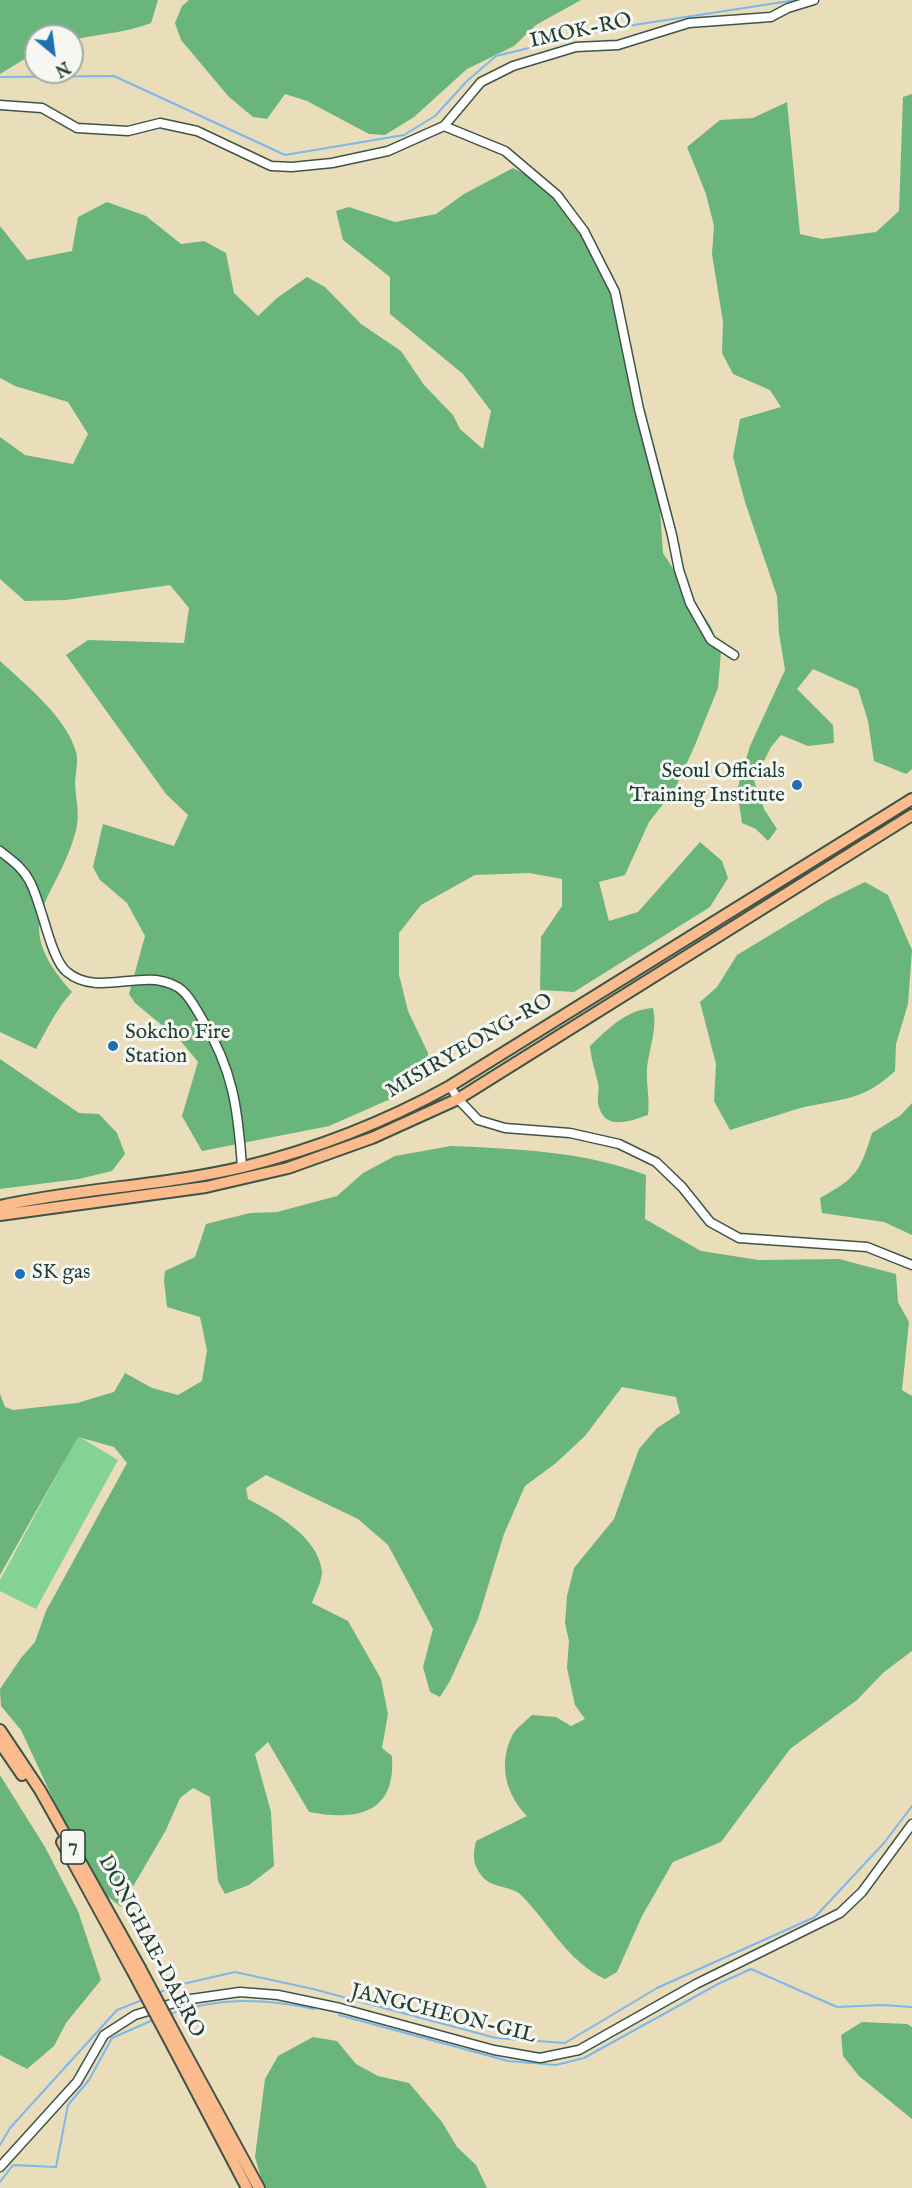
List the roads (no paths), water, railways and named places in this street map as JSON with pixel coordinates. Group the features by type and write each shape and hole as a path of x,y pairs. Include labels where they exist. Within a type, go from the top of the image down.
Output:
{"main road":[{"name":"MISIRYEONG-RO","path":"0,1206 242,1167 349,1134 450,1086 912,799"},
{"name":"MISIRYEONG-RO","path":"0,1215 155,1196 288,1168 372,1138 458,1099 912,815"},
{"name":"DONGHAE-DAERO","path":"0,1730 40,1790 136,1970"},
{"name":"DONGHAE-DAERO","path":"0,1743 46,1813 136,1970"},
{"name":"7","path":"136,1970 177,2046"},
{"name":"DONGHAE-DAERO","path":"177,2046 248,2188"},
{"name":"DONGHAE-DAERO","path":"177,2046 259,2188"}],"street":[{"name":"IMOK-RO","path":"0,105 42,108 77,128 128,131 160,123 196,131 271,166 292,167 332,163 388,151 444,126 481,82 513,66 576,47 618,45 690,23 771,17 788,8 814,0"},
{"path":"444,126 505,151 556,195 584,231 615,292 639,409 672,535 678,570 690,603 711,640 734,655"},
{"path":"0,851 21,868 30,880 57,957 66,972 80,980 96,983 155,980 182,988 221,1052 230,1073 239,1122 242,1167"},
{"path":"450,1086 458,1099 478,1120 505,1128 570,1134 628,1148 656,1162 682,1187 710,1222 739,1238 867,1247 912,1264"},
{"name":"JANGCHEON-GIL","path":"0,2167 77,2082 104,2035 135,2015 184,2000 240,1992 278,1995 340,2008 494,2050 540,2058 579,2050 696,1984 840,1913 862,1892 912,1824"}],"waterway":[{"path":"0,77 114,76 285,155 404,135 435,116 467,81 496,56 608,29 796,0"},
{"path":"158,1993 178,1985 235,1972 313,1989 496,2038 565,2043 657,1988 815,1917 884,1843 912,1806"},
{"path":"339,2015 508,2061 556,2065 584,2058 718,1984 751,1969 837,2007 882,2005 912,2007"},
{"path":"0,2145 10,2128 117,2010 145,1999"},
{"path":"170,2014 206,2004 242,2001 259,2001 314,2009"},
{"path":"0,2182 13,2165 56,2167 68,2105 89,2080 112,2038 153,2020"}],"place":[{"name":"Seoul Officials Training Institute","path":"797,785"},
{"name":"Sokcho Fire Station","path":"113,1046"},
{"name":"SK gas","path":"20,1274"}]}
